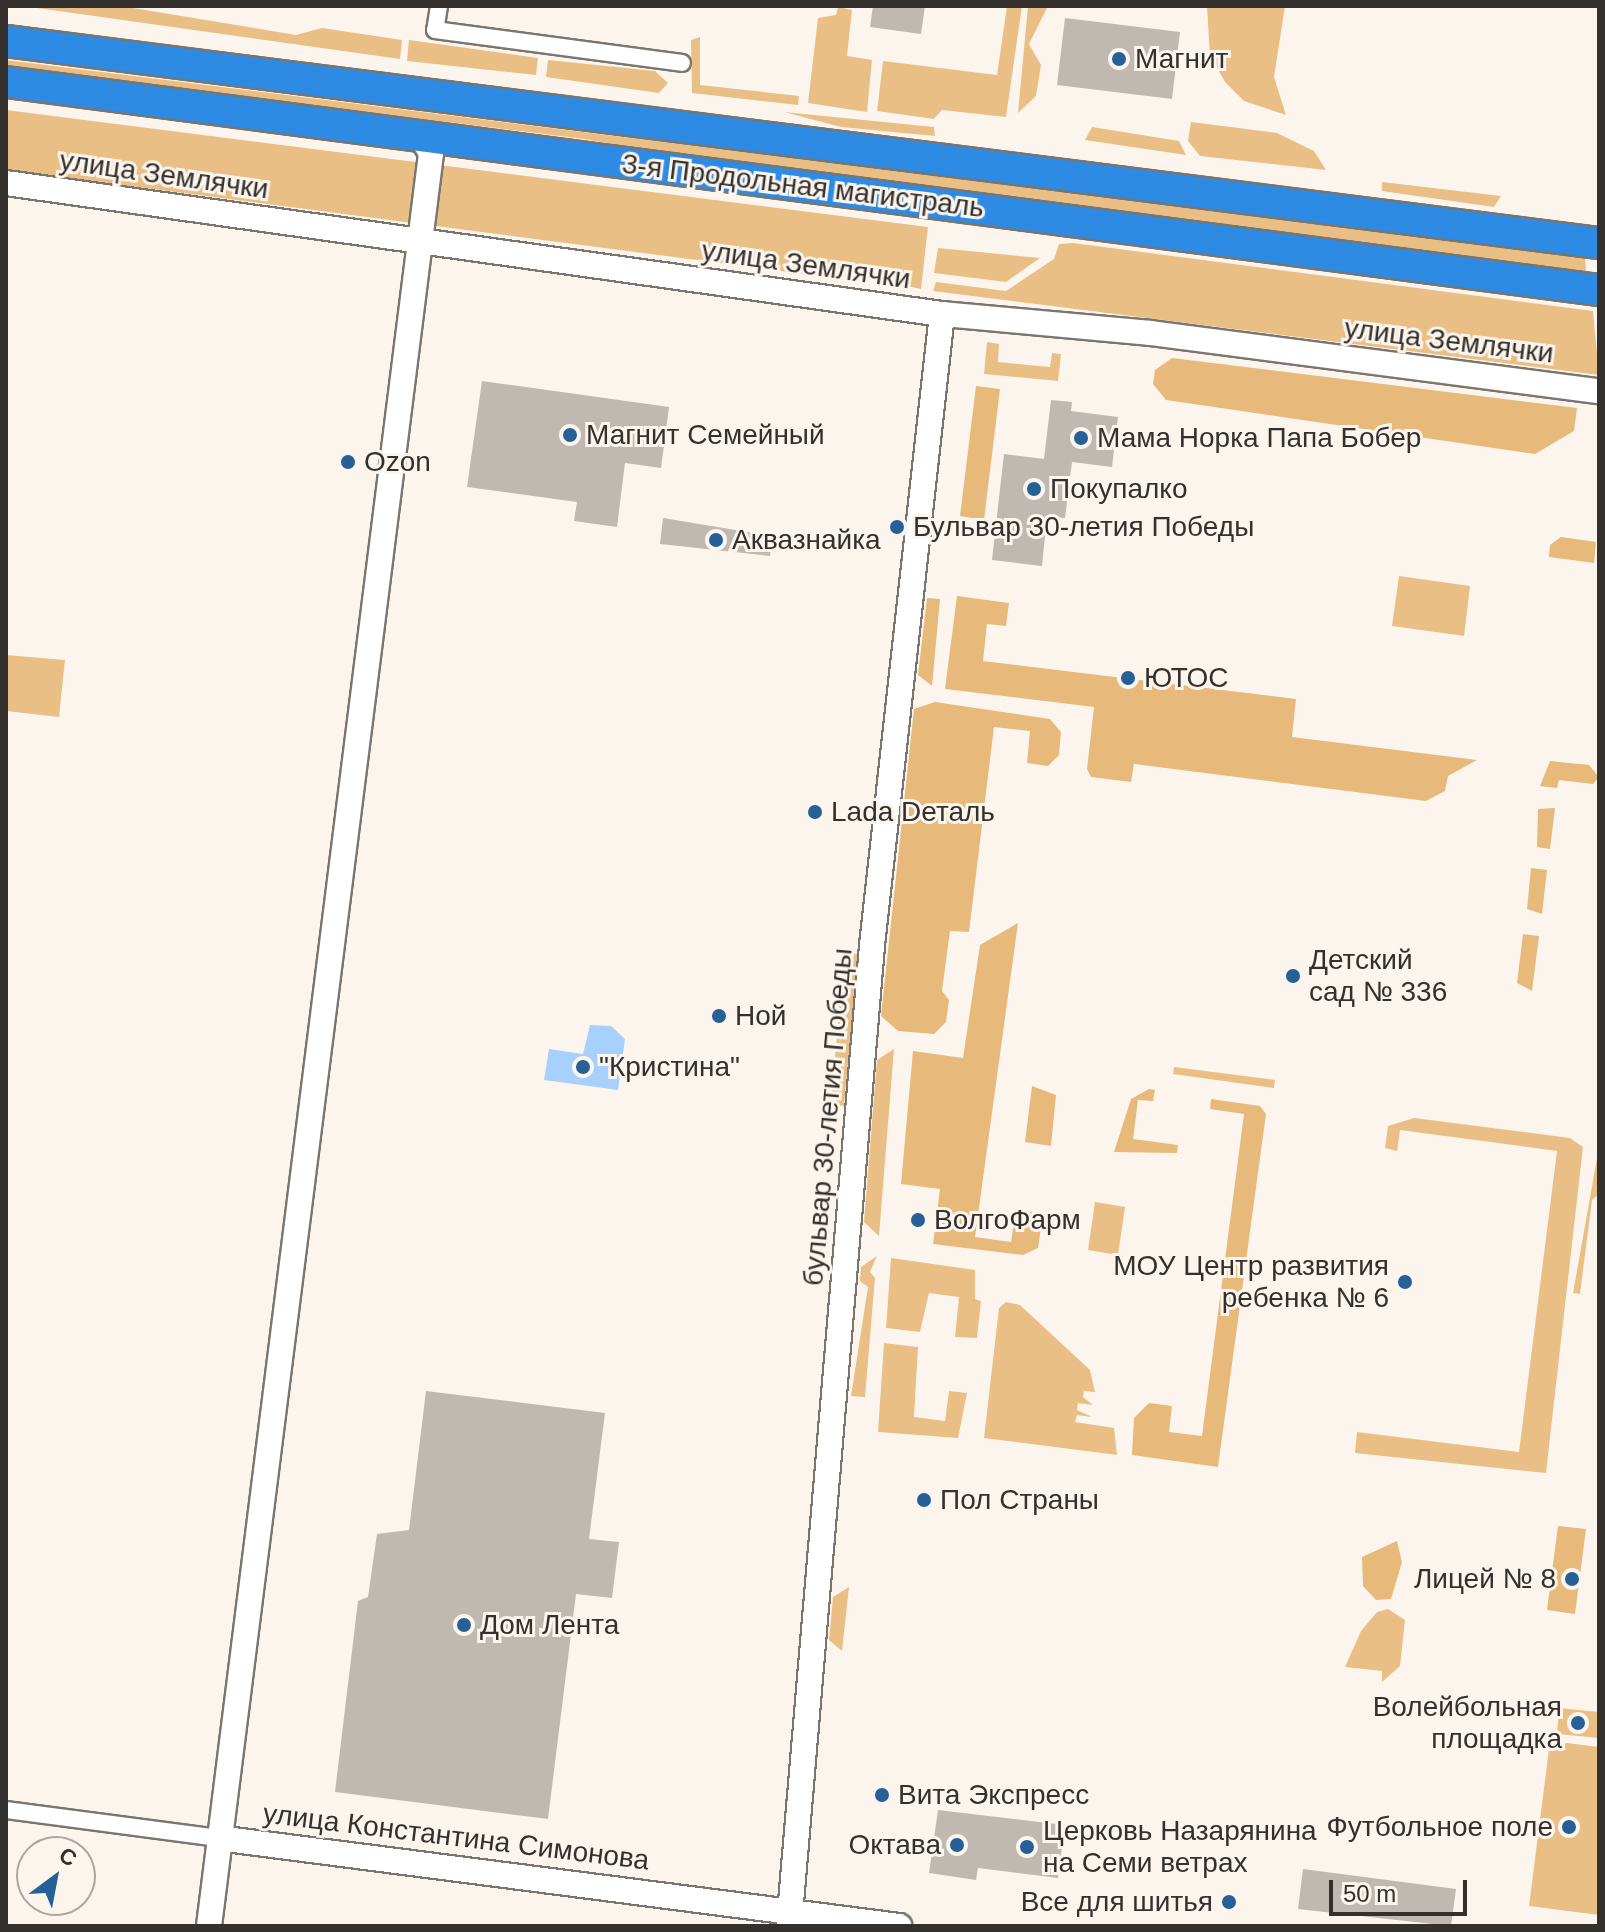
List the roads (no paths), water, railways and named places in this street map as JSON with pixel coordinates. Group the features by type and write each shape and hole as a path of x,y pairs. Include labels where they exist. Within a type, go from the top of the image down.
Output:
{"highway":[{"name":"3-я Продольная магистраль","path":"6,41 1599,243"},
{"name":"3-я Продольная магистраль","path":"6,82 1599,290"},
{"path":"6,97 65,90"}],"main road":[{"path":"209,1926 431,153 421,137"},
{"name":"улица Землячки","path":"6,183 942,314 1150,333 1599,391"},
{"name":"бульвар 30-летия Победы","path":"790,1919 872,945 942,314"},
{"name":"улица Константина Симонова","path":"218,1838 790,1919 899,1926"}],"street":[{"path":"439,6 435,30 682,63"},
{"name":"улица Константина Симонова","path":"6,1810 218,1838"}],"water":[{"name":"\"Кристина\"","path":"590,1025 611,1026 625,1039 618,1090 544,1080 549,1049 583,1054"}],"place":[{"name":"Магнит","path":"1119,59"},
{"name":"Магнит Семейный","path":"570,435"},
{"name":"Мама Норка Папа Бобер","path":"1081,438"},
{"name":"Ozon","path":"348,462"},
{"name":"Покупалко","path":"1034,489"},
{"name":"Бульвар 30-летия Победы","path":"897,527"},
{"name":"Аквазнайка","path":"716,540"},
{"name":"ЮТОС","path":"1128,678"},
{"name":"Lada Dеталь","path":"815,812"},
{"name":"Детский сад № 336","path":"1293,976"},
{"name":"Ной","path":"719,1016"},
{"name":"\"Кристина\"","path":"583,1067"},
{"name":"ВолгоФарм","path":"918,1220"},
{"name":"МОУ Центр развития ребенка № 6","path":"1405,1282"},
{"name":"Пол Страны","path":"924,1500"},
{"name":"Лицей № 8","path":"1572,1579"},
{"name":"Дом Лента","path":"464,1625"},
{"name":"Волейбольная площадка","path":"1578,1723"},
{"name":"Вита Экспресс","path":"882,1795"},
{"name":"Футбольное поле","path":"1569,1827"},
{"name":"Октава","path":"957,1845"},
{"name":"Церковь Назарянина на Семи ветрах","path":"1027,1847"},
{"name":"Все для шитья","path":"1229,1902"}]}
